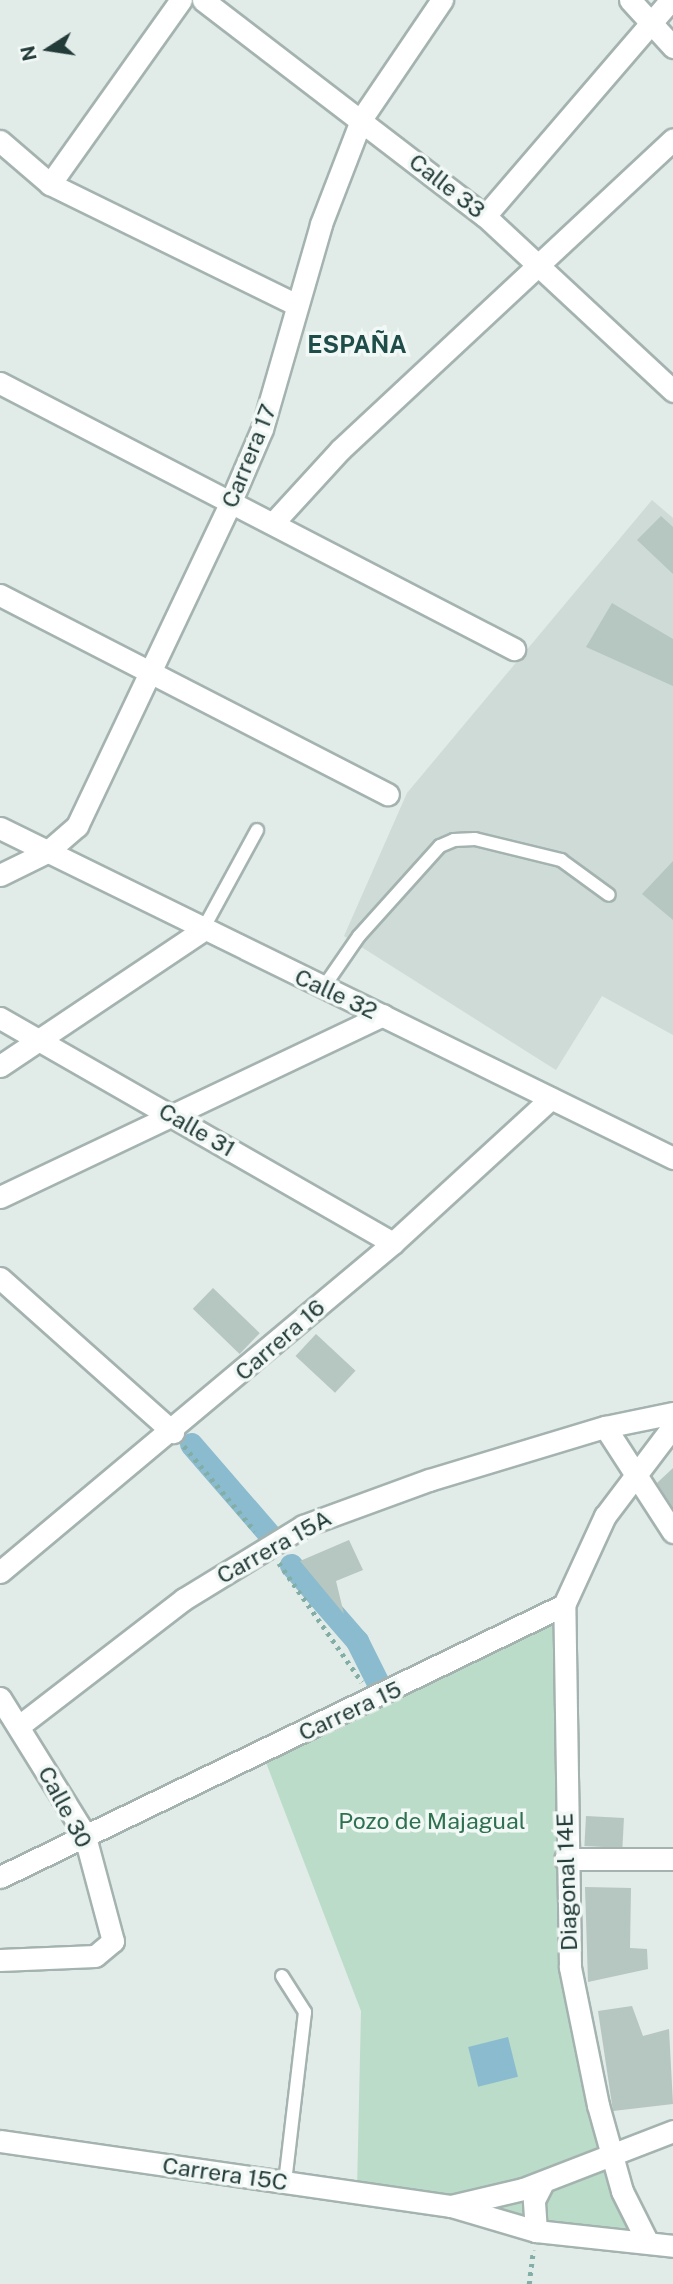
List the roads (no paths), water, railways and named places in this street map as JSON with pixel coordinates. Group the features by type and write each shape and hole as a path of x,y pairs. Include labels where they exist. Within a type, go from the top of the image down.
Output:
{"street":[{"path":"50,184 181,0"},
{"name":"Calle 33","path":"203,0 362,118 485,216 668,378"},
{"name":"Carrera 17","path":"0,875 47,852 77,826 155,670 262,429 297,305 362,118 442,0"},
{"path":"630,0 673,47"},
{"path":"485,216 671,0"},
{"path":"274,522 341,449 543,265 673,139"},
{"path":"0,141 50,184 297,305"},
{"path":"0,383 274,522 514,649"},
{"path":"0,595 155,670 388,794"},
{"name":"Calle 32","path":"0,828 202,931 383,1015 673,1158"},
{"path":"0,1066 202,931"},
{"path":"0,1197 383,1015"},
{"name":"Calle 31","path":"0,1018 393,1243"},
{"name":"Carrera 16","path":"0,1572 173,1432 393,1243 551,1098"},
{"path":"0,1278 173,1432"},
{"name":"Carrera 15A","path":"19,1726 184,1599 303,1526 371,1499 605,1427 673,1413"},
{"path":"564,1605 580,1562 634,1474 673,1426"},
{"path":"605,1427 673,1532"},
{"name":"Carrera 15","path":"0,1877 85,1833 375,1701 564,1605"},
{"name":"Diagonal 14E","path":"564,1605 565,1858 580,2034 613,2154 648,2241"},
{"name":"Calle 30","path":"0,1698 85,1833 112,1927 108,1951 94,1956 0,1960"},
{"path":"565,1858 673,1859"},
{"path":"613,2154 673,2131"},
{"name":"Carrera 15C","path":"0,2141 451,2206 536,2231 648,2241"},
{"name":"Carrera 15C","path":"451,2206 543,2182 613,2154"},
{"path":"536,2231 534,2200 543,2182"},
{"path":"648,2241 673,2246"}],"lane":[{"path":"202,931 257,830"},
{"path":"323,988 359,936 440,846 454,841 475,839 561,860 608,895"},
{"path":"282,1976 305,2012 285,2182"}],"water":[{"path":"508,2037 518,2077 478,2087 468,2047"}],"waterway":[{"path":"191,1444 269,1534"},
{"path":"291,1565 357,1641 378,1683"}],"district":[{"name":"ESPAÑA","path":"357,345"}],"park label":[{"name":"Pozo de Majagual","path":"432,1821"}]}
